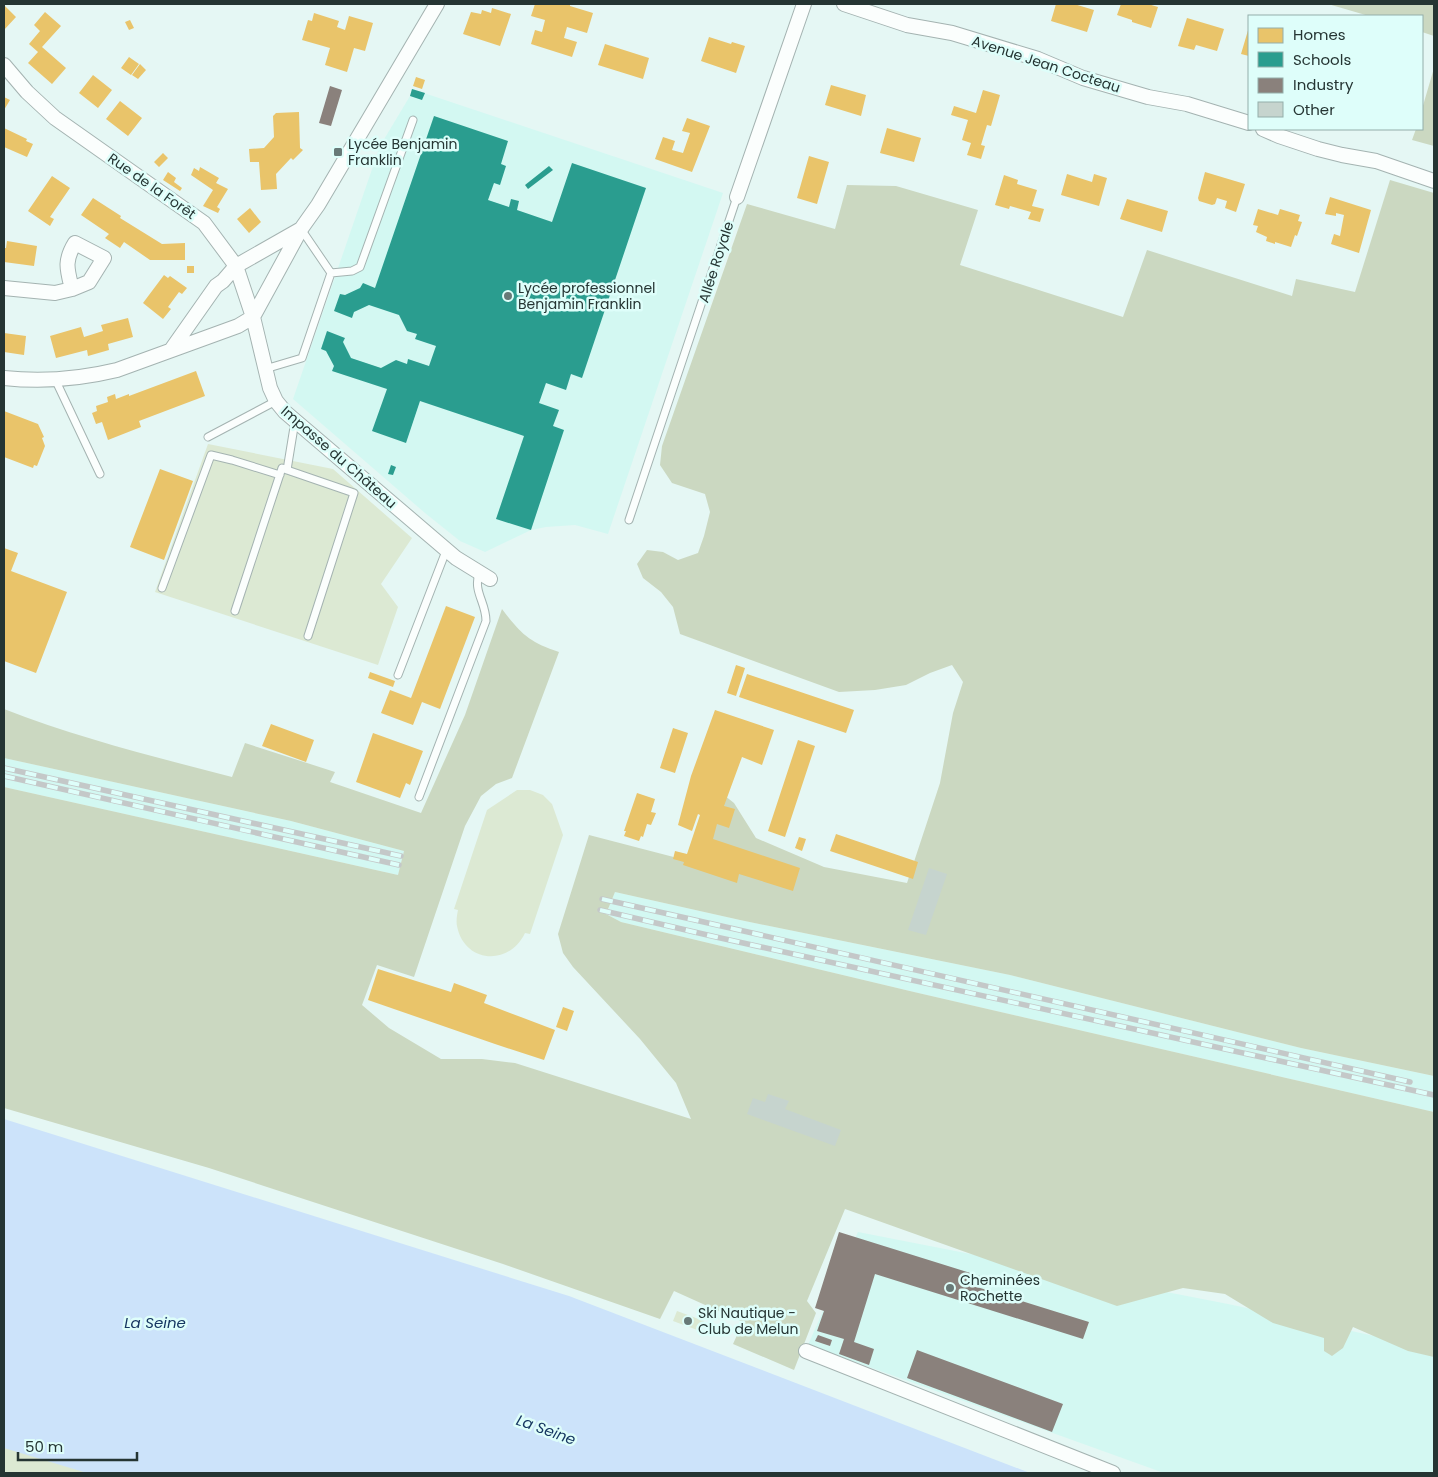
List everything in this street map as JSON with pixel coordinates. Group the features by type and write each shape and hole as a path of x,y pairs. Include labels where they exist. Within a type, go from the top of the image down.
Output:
{"street":[{"path":"4,378 27,381 99,375 238,326 253,316 301,229 310,218 437,4"},
{"name":"Allée Royale","path":"737,197 804,4"},
{"name":"Avenue Jean Cocteau","path":"844,4 907,25 952,34 1038,59 1091,81 1148,97 1187,104 1248,123"},
{"name":"Rue de la Forêt","path":"4,65 27,92 54,118 204,223 236,266"},
{"path":"1265,130 1318,149 1383,163 1434,181"},
{"path":"171,350 216,286 236,266 301,229"},
{"name":"Impasse du Château","path":"236,266 253,316 270,388 276,401 295,420 446,551 485,576"},
{"path":"4,288 55,293 72,289"},
{"path":"806,1351 1113,1473"}],"lane":[{"path":"330,273 352,271 360,268 412,120"},
{"name":"Allée Royale","path":"629,520 737,197"},
{"path":"301,229 330,273"},
{"path":"265,369 302,358 330,273"},
{"path":"55,379 100,474"},
{"path":"208,437 276,401"},
{"path":"287,470 295,420"},
{"path":"162,588 211,455 280,476"},
{"path":"235,611 282,468 354,493 308,636"},
{"path":"398,676 446,551"},
{"path":"419,797 486,621 486,610 476,583 485,576"}],"shaded area":[{"path":"1328,4 1434,4 1434,36 1423,32 1423,15 1366,15"},
{"path":"1434,68 1434,146 1412,140 1416,130 1423,130 1423,106"},
{"name":"Lycée professionnel Benjamin Franklin","path":"412,89 723,193 608,534 575,525 546,527 531,530 485,552 460,541 293,399 380,146 410,96"},
{"path":"1390,180 1434,193 1434,1076 1301,1048 1010,975 740,920 615,892 606,914 621,922 1434,1112 1434,1357 1408,1351 1353,1327 1343,1348 1332,1356 1324,1351 1324,1338 1273,1323 1225,1294 1183,1288 1117,1306 845,1209 807,1301 816,1313 794,1370 733,1344 743,1322 674,1291 660,1319 503,1264 209,1168 4,1108 4,787 398,875 404,851 291,821 4,758 4,709 88,738 232,777 245,743 335,772 330,782 421,813 465,715 502,609 526,636 540,645 559,652 512,778 496,784 481,796 465,826 414,977 377,965 362,1005 389,1028 441,1059 482,1059 515,1063 691,1119 676,1083 640,1039 573,967 563,953 558,934 589,835 689,861 715,788 734,803 756,838 824,867 907,883 940,783 953,713 963,682 952,665 906,685 875,690 839,692 680,634 673,607 661,592 643,578 637,564 647,550 663,552 678,560 698,553 704,536 710,512 705,494 672,483 660,465 662,446 747,204 835,229 847,185 896,186 978,210 960,265 1123,317 1147,250 1292,296 1296,279 1355,292"},
{"path":"208,444 333,469 412,538 381,584 398,607 378,665 155,592"},
{"path":"4,758 291,821 404,851 398,875 4,787"},
{"path":"517,790 530,790 543,795 552,804 563,835 530,934 525,933 518,944 509,951 488,956 477,953 468,947 461,938 457,924 458,910 454,909 487,810"},
{"path":"615,892 740,920 1010,975 1301,1048 1434,1076 1434,1112 621,922 606,914"},
{"path":"858,1232 1228,1304 1434,1349 1434,1473 1164,1473 808,1345"},
{"name":"Ski Nautique - Club de Melun","path":"677,1311 704,1321 700,1331 673,1321"},
{"path":"4,1447 89,1473 4,1473"}],"water":[{"name":"La Seine","path":"4,1119 569,1296 1030,1473 87,1473 4,1448"}],"building: Homes":[{"path":"535,4 570,4 570,6 593,13 587,33 567,27 564,38 577,42 572,57 531,44 535,30 542,32 545,20 531,16"},
{"path":"1056,4 1074,4 1094,10 1087,32 1051,21"},
{"path":"1121,4 1148,4 1158,7 1151,28 1117,15"},
{"path":"4,5 16,17 4,30"},
{"path":"492,8 511,14 500,46 463,34 471,12 481,14 482,10 491,13"},
{"path":"45,12 61,26 42,47 66,68 52,84 28,63 38,52 29,44 40,31 34,25"},
{"path":"314,13 339,21 337,27 345,30 349,16 373,23 365,51 354,48 347,72 325,65 330,48 302,40 308,20 312,21"},
{"path":"1187,18 1224,29 1217,51 1196,45 1194,50 1178,46"},
{"path":"130,20 134,28 129,30 125,22"},
{"path":"1248,30 1248,56 1241,54"},
{"path":"709,37 745,46 736,73 701,61"},
{"path":"605,44 649,58 643,79 598,65"},
{"path":"129,57 139,64 131,75 121,68"},
{"path":"140,64 146,70 138,79 132,75"},
{"path":"93,75 112,90 98,108 79,93"},
{"path":"416,77 425,80 422,89 413,86"},
{"path":"831,85 866,95 861,116 825,105"},
{"path":"983,90 1000,95 991,126 987,125 981,145 985,146 981,159 967,155 971,143 962,140 968,120 951,115 954,106 976,113"},
{"path":"4,97 10,100 4,110"},
{"path":"120,101 142,118 128,136 106,119"},
{"path":"299,112 300,148 303,150 293,160 291,158 276,174 277,189 261,190 259,162 250,162 249,149 264,148 274,137 273,116 276,113"},
{"path":"687,118 710,126 692,172 655,159 663,137 675,141 672,150 683,153 690,133 682,131"},
{"path":"4,128 33,144 27,157 4,147"},
{"path":"887,128 921,138 914,162 880,153"},
{"path":"163,153 168,158 159,167 154,162"},
{"path":"809,156 829,162 817,204 797,198"},
{"path":"200,167 219,178 216,183 228,189 217,207 220,209 218,213 203,206 213,190 191,175 194,168 199,171"},
{"path":"168,172 176,178 174,182 182,188 180,191 163,180"},
{"path":"1205,172 1245,184 1236,212 1225,208 1227,201 1217,198 1215,204 1212,205 1199,201 1198,198"},
{"path":"1067,174 1092,182 1094,174 1107,178 1099,206 1061,195"},
{"path":"1004,175 1018,180 1017,184 1037,190 1032,206 1044,209 1040,222 1028,219 1031,212 1010,206 1009,209 995,205"},
{"path":"52,176 70,188 50,217 54,219 50,226 28,211"},
{"path":"1330,197 1371,210 1359,253 1331,244 1334,234 1340,236 1344,215 1336,213 1336,216 1325,214"},
{"path":"93,198 121,216 120,218 162,244 185,243 185,260 150,260 124,242 120,248 105,238 109,234 81,215"},
{"path":"1127,199 1168,211 1162,232 1120,219"},
{"path":"250,208 261,222 249,233 237,219"},
{"path":"1258,209 1278,215 1280,209 1300,215 1298,221 1302,222 1291,247 1266,241 1267,237 1256,232 1258,226 1253,225"},
{"path":"7,241 37,246 34,266 4,262 4,248 6,248"},
{"path":"187,266 194,266 194,273 187,273"},
{"path":"164,275 168,278 170,276 187,288 182,294 179,292 168,307 171,309 163,319 143,303"},
{"path":"128,318 133,337 108,344 109,350 88,356 87,350 56,358 50,336 81,327 84,337 103,331 101,325"},
{"path":"4,333 26,336 24,355 4,352"},
{"path":"196,371 205,396 139,421 141,427 108,440 102,422 96,424 92,413 97,411 96,406 108,402 107,397 115,394 116,399 129,394 129,396"},
{"path":"4,411 38,424 44,437 42,438 45,446 37,466 34,465 33,468 4,457"},
{"path":"160,469 193,481 164,560 130,547"},
{"path":"4,548 18,553 11,571 67,592 36,673 4,661"},
{"path":"446,606 475,617 440,709 422,702 413,725 381,713 390,690 411,698"},
{"path":"736,665 745,668 736,696 727,693"},
{"path":"370,672 395,681 393,687 368,678"},
{"path":"747,674 854,710 846,733 739,697"},
{"path":"715,710 774,730 762,765 742,757 724,806 735,809 729,828 717,824 713,839 800,868 793,891 739,874 737,883 683,865 684,862 673,859 675,851 687,854 700,815 698,814 692,831 678,825 691,776"},
{"path":"271,724 314,740 306,762 262,746"},
{"path":"673,728 688,733 675,773 660,768"},
{"path":"373,733 423,751 410,785 406,783 400,798 356,782"},
{"path":"798,740 815,746 785,837 768,831"},
{"path":"637,793 655,799 651,812 656,813 651,825 647,824 643,837 641,836 639,841 624,836"},
{"path":"836,834 918,862 913,879 830,851"},
{"path":"799,837 806,839 802,851 795,848"},
{"path":"378,969 451,992 454,983 487,995 484,1003 555,1030 544,1060 368,1000"},
{"path":"563,1007 574,1011 567,1031 556,1027"}],"building: Schools":[{"path":"412,89 425,93 422,100 410,96"},
{"path":"434,116 508,141 501,164 506,166 500,185 494,183 488,200 509,207 511,199 519,201 517,210 552,222 572,163 646,188 582,378 571,374 566,390 546,383 539,403 559,410 553,426 564,430 531,530 496,519 524,436 420,401 406,443 372,431 387,389 332,371 334,366 326,351 321,349 327,331 345,338 343,342 351,358 381,368 396,360 407,364 408,359 429,366 436,346 415,339 417,334 407,331 399,315 369,305 354,312 352,318 334,311 340,294 345,295 360,288 363,283 375,288"},
{"path":"549,166 553,170 528,189 525,185"},
{"path":"391,465 396,467 393,475 388,474"}],"building: Industry":[{"path":"330,86 342,90 331,126 319,123"},
{"name":"Cheminées Rochette","path":"839,1232 980,1276 977,1287 1089,1322 1083,1339 875,1274 854,1342 874,1349 869,1365 839,1354 844,1339 817,1331 824,1311 815,1308"},
{"path":"818,1335 832,1340 830,1346 815,1341"},
{"path":"917,1350 1063,1404 1052,1432 907,1378"}],"building: Other":[{"path":"929,868 947,874 926,935 908,930"},
{"path":"768,1094 789,1101 785,1109 841,1130 835,1146 747,1114 753,1098 765,1102"}],"railway":[{"path":"4,768 401,856"},
{"path":"4,776 399,865"},
{"path":"602,899 1410,1082"},
{"path":"600,910 1434,1095"}],"place":[{"name":"Lycée Benjamin Franklin","path":"338,152"},
{"name":"Lycée professionnel Benjamin Franklin","path":"508,296"},
{"name":"Cheminées Rochette","path":"950,1288"},
{"name":"Ski Nautique - Club de Melun","path":"688,1321"}]}
